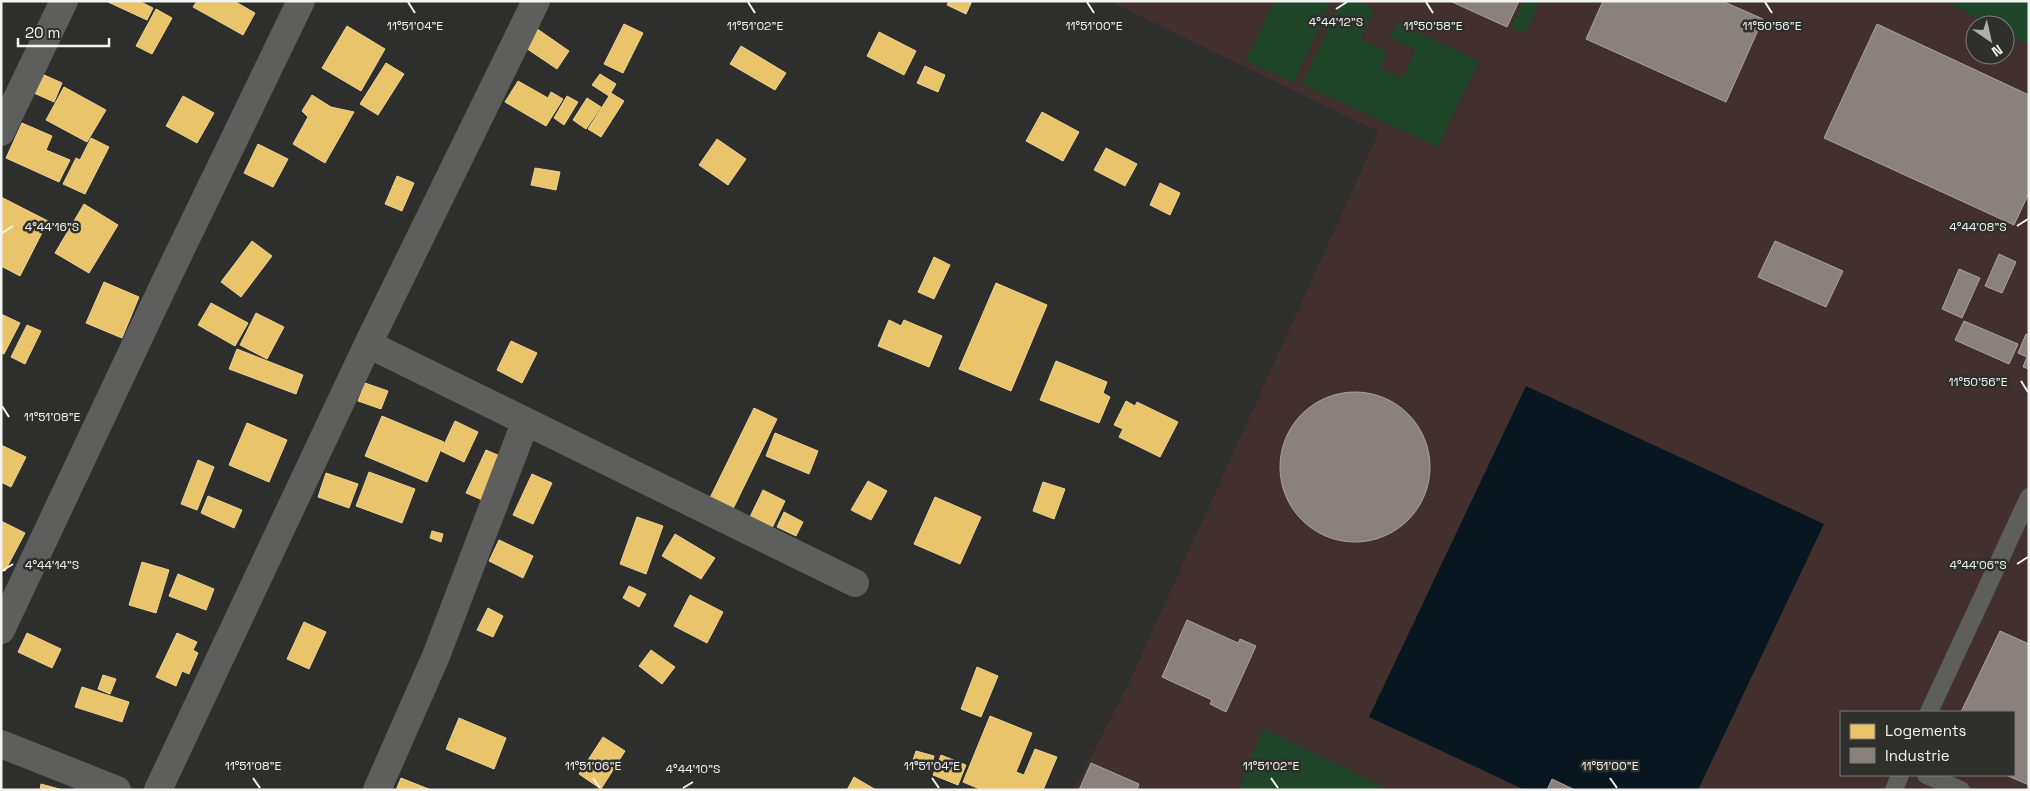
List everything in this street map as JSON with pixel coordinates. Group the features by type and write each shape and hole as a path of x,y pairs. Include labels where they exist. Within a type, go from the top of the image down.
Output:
{"street":[{"path":"1,132 64,1"},
{"path":"1,630 168,276 301,1"},
{"path":"158,790 368,344 536,1"},
{"path":"368,344 525,423 855,583"},
{"path":"377,790 436,656 525,423"},
{"path":"1,744 117,790"}],"lane":[{"path":"1929,711 2029,497"},
{"path":"1894,790 1900,776"},
{"path":"1928,776 1961,790"}],"shaded area":[{"path":"1110,1 2029,1 2029,790 1074,790 1127,687 1379,132"}],"green space":[{"path":"1274,1 1331,1 1294,83 1246,61"},
{"path":"1342,1 1357,1 1374,9 1360,39 1388,52 1380,68 1402,78 1416,50 1390,38 1397,23 1479,61 1438,147 1302,84"},
{"path":"1523,1 1540,1 1525,34 1511,27"},
{"path":"1944,1 2029,1 2029,45 2015,38 2015,15 1971,15"},
{"path":"1263,728 1390,790 1239,790"}],"water":[{"path":"1526,386 1824,524 1698,790 1525,790 1369,717"}],"building: Logements":[{"path":"139,1 153,8 147,20 108,2"},
{"path":"197,1 234,1 255,13 243,35 193,7"},
{"path":"949,1 972,1 966,14 947,5"},
{"path":"156,9 172,18 152,54 136,46"},
{"path":"624,24 643,33 623,73 604,64"},
{"path":"347,26 385,49 361,91 322,68"},
{"path":"533,26 569,51 557,69 520,44"},
{"path":"879,32 916,51 904,75 867,56"},
{"path":"741,46 786,73 775,90 730,64"},
{"path":"386,63 404,74 378,115 360,104"},
{"path":"925,66 945,75 938,92 917,83"},
{"path":"42,74 62,83 54,102 34,93"},
{"path":"600,74 616,84 609,96 592,85"},
{"path":"518,81 548,98 551,92 563,99 546,126 505,102"},
{"path":"64,87 106,110 87,142 46,120"},
{"path":"611,93 624,101 601,137 588,129"},
{"path":"312,95 331,107 354,112 325,163 293,144 308,117 302,111"},
{"path":"183,96 214,113 197,143 166,126"},
{"path":"567,96 578,102 564,125 554,118"},
{"path":"587,98 601,107 586,129 573,120"},
{"path":"1042,112 1079,132 1063,161 1026,141"},
{"path":"22,123 52,136 46,150 70,160 59,182 6,158"},
{"path":"91,138 109,147 85,194 63,184 76,158 80,160"},
{"path":"717,139 746,159 728,185 699,165"},
{"path":"258,144 288,159 273,187 244,173"},
{"path":"1106,148 1137,164 1125,186 1094,170"},
{"path":"535,168 560,172 556,190 531,185"},
{"path":"397,176 414,183 402,211 385,204"},
{"path":"1160,183 1180,193 1170,215 1150,205"},
{"path":"1,197 48,221 20,276 1,266"},
{"path":"84,204 118,225 89,273 55,253"},
{"path":"252,241 272,256 241,297 221,282"},
{"path":"934,257 950,265 934,299 918,292"},
{"path":"104,282 139,297 122,338 86,323"},
{"path":"996,283 1047,305 1011,391 959,369"},
{"path":"211,303 248,323 235,346 198,325"},
{"path":"256,313 284,327 267,359 240,345"},
{"path":"1,314 20,323 4,354 1,353"},
{"path":"889,320 901,326 904,320 942,336 929,367 878,346"},
{"path":"27,325 41,331 25,364 11,357"},
{"path":"511,341 537,353 522,383 497,370"},
{"path":"237,349 303,375 296,394 229,369"},
{"path":"1056,361 1107,382 1103,393 1110,397 1099,423 1040,400"},
{"path":"365,383 388,391 381,409 358,401"},
{"path":"1126,401 1135,406 1137,402 1178,422 1160,457 1119,437 1123,429 1114,425"},
{"path":"754,408 777,419 730,515 707,504"},
{"path":"382,416 444,442 427,482 365,456"},
{"path":"455,421 478,432 464,462 441,451"},
{"path":"247,423 287,440 269,482 229,465"},
{"path":"775,433 818,451 809,474 766,456"},
{"path":"1,445 26,457 11,487 1,482"},
{"path":"486,450 507,459 487,502 466,493"},
{"path":"198,460 214,467 197,510 181,504"},
{"path":"369,472 415,489 402,523 356,506"},
{"path":"326,473 358,484 349,508 318,497"},
{"path":"532,474 552,483 533,524 513,515"},
{"path":"868,481 887,491 871,520 851,510"},
{"path":"1043,482 1065,489 1054,519 1033,511"},
{"path":"763,490 785,501 771,530 749,519"},
{"path":"208,496 242,510 234,528 201,513"},
{"path":"935,497 981,517 960,564 914,544"},
{"path":"784,512 803,522 796,536 777,527"},
{"path":"637,517 663,526 646,574 620,564"},
{"path":"1,521 25,533 5,571 1,570"},
{"path":"432,531 443,534 441,542 430,538"},
{"path":"675,534 715,558 701,579 662,556"},
{"path":"499,540 533,556 523,578 489,561"},
{"path":"142,562 169,570 156,613 129,605"},
{"path":"178,574 214,589 206,610 169,596"},
{"path":"629,586 646,594 639,607 623,598"},
{"path":"690,595 723,612 707,643 674,626"},
{"path":"488,608 503,616 493,637 477,630"},
{"path":"304,622 326,632 309,669 287,659"},
{"path":"27,633 61,649 52,668 18,652"},
{"path":"177,633 197,642 193,650 198,653 189,674 182,671 176,686 156,677"},
{"path":"651,650 675,667 662,684 639,666"},
{"path":"977,667 998,676 981,717 961,709"},
{"path":"103,675 116,679 110,694 98,689"},
{"path":"82,687 129,702 122,722 75,707"},
{"path":"990,716 1032,733 1016,772 1024,775 1035,749 1057,757 1043,790 982,790 963,782"},
{"path":"459,718 506,738 494,769 446,749"},
{"path":"603,737 625,751 601,789 579,774"},
{"path":"916,751 934,756 931,768 912,763"},
{"path":"941,755 966,765 958,785 933,775"},
{"path":"854,777 876,790 847,790"},
{"path":"401,778 431,790 396,790"},
{"path":"41,784 63,790 40,790"}],"building: Industrie":[{"path":"1450,1 1519,1 1507,27"},
{"path":"1603,1 1722,1 1763,19 1726,102 1586,39"},
{"path":"1877,24 2029,95 2029,193 2014,225 1824,138"},
{"path":"1775,241 1843,271 1826,307 1758,277"},
{"path":"1999,254 2016,262 2002,293 1985,286"},
{"path":"1959,269 1980,278 1962,318 1942,309"},
{"path":"1964,321 2018,344 2009,364 1955,340"},
{"path":"2026,334 2029,335 2029,369 2023,367 2027,357 2018,353"},
{"path":"1355,392 1384,398 1408,414 1424,438 1430,467 1424,496 1408,520 1384,536 1355,542 1326,536 1302,520 1286,496 1280,467 1286,438 1302,414 1326,398"},
{"path":"1187,620 1238,643 1240,639 1256,646 1226,712 1210,704 1212,700 1162,677"},
{"path":"2000,631 2029,644 2029,785 2008,776 2015,776 2015,711 1961,711"},
{"path":"1091,763 1139,784 1137,790 1079,790"},
{"path":"1552,779 1575,790 1547,790"}]}
